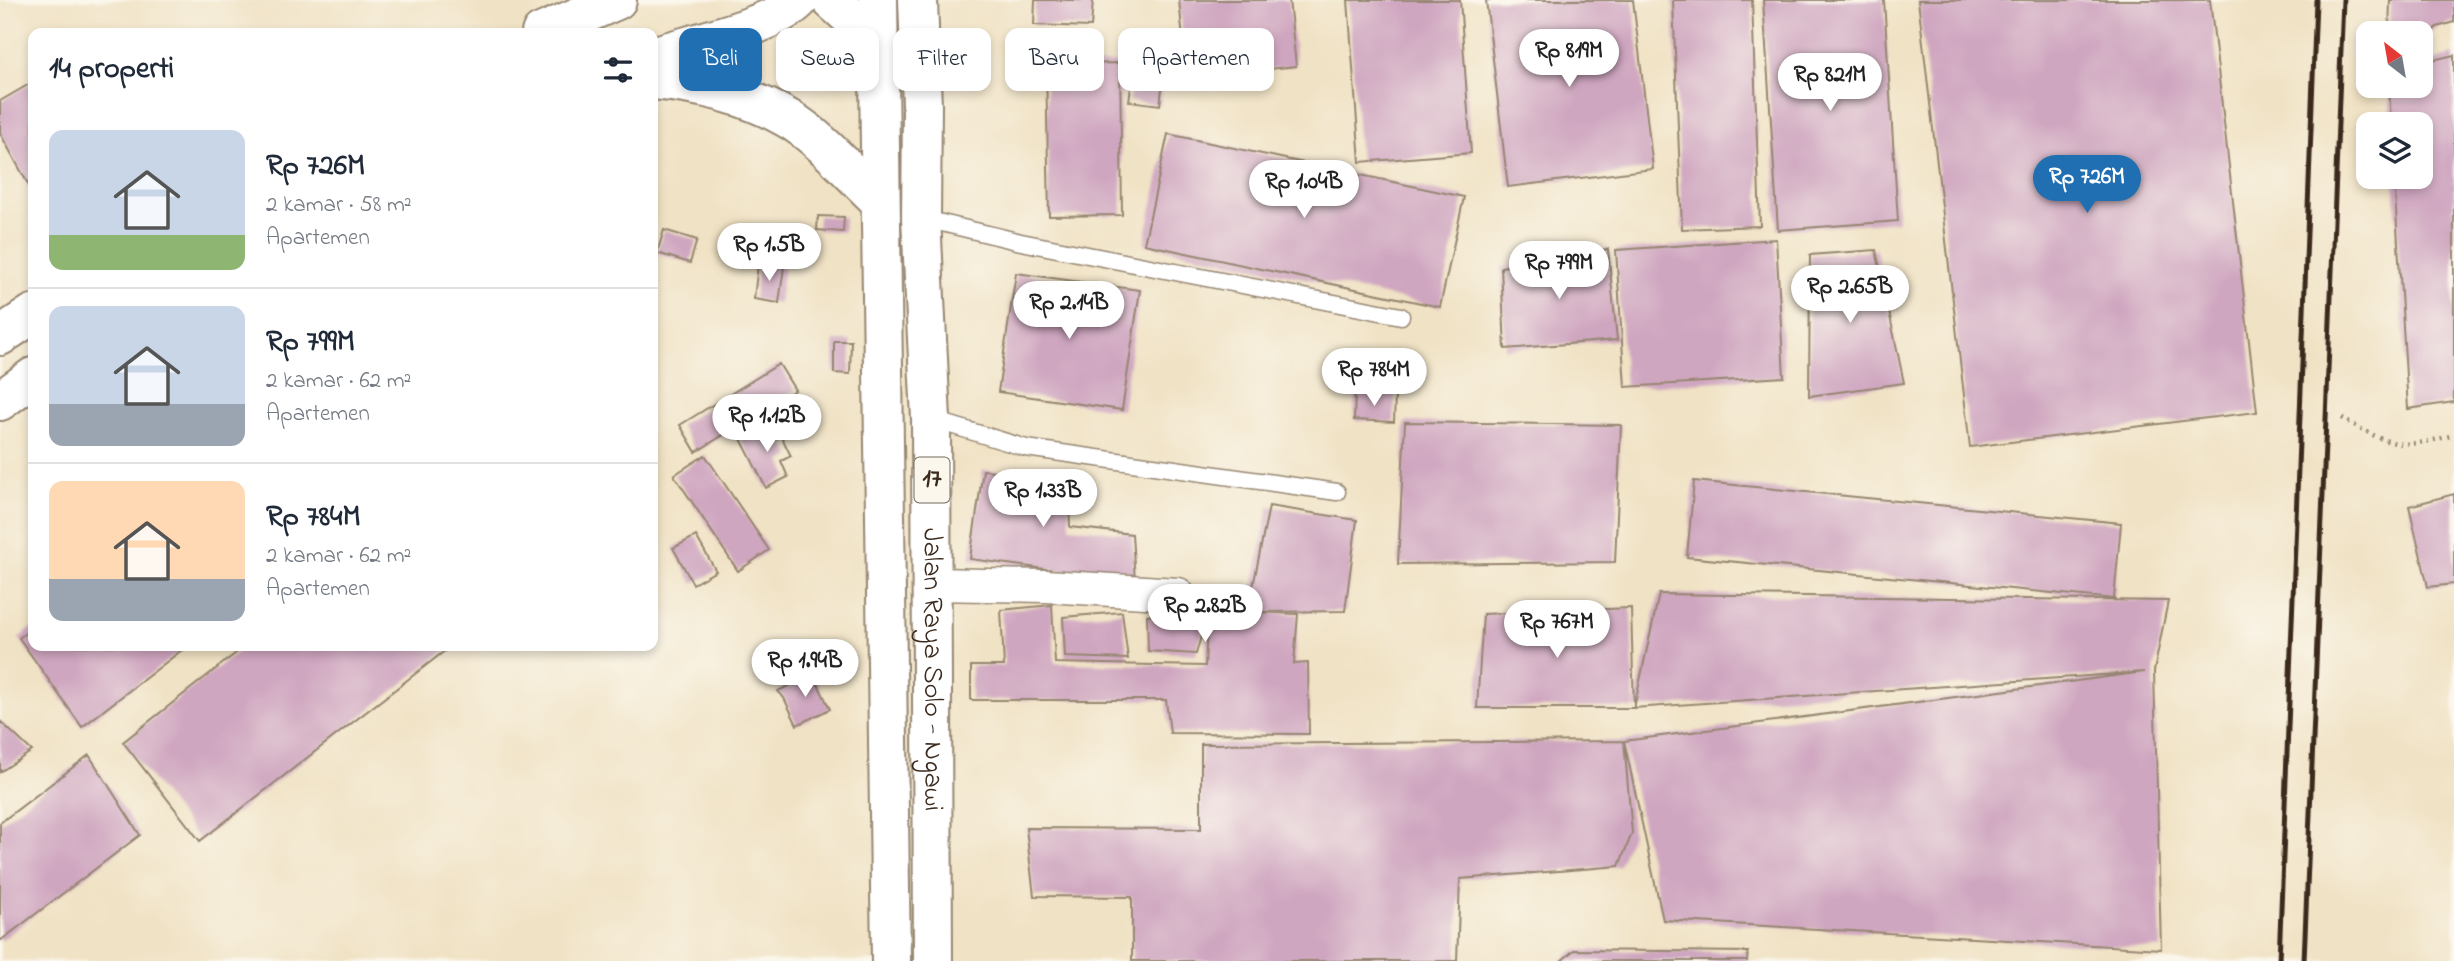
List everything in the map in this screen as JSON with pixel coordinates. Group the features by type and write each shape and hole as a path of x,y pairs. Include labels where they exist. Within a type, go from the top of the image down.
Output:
{"highway":[{"path":"552,28 615,0"},
{"path":"658,54 763,22 792,8 799,0"},
{"path":"831,0 880,50 922,106"},
{"name":"Jalan Raya Solo - Ngawi","path":"878,0 888,582 891,961"},
{"name":"Jalan Raya Solo - Ngawi","path":"918,0 922,106 921,218 931,419 933,961"},
{"path":"658,80 741,96 789,118 880,201"},
{"path":"0,336 28,317"},
{"path":"0,401 28,381"}],"street":[{"path":"932,584 1046,586 1178,594"}],"lane":[{"path":"880,201 921,218 1021,242 1401,317"},
{"path":"931,419 1026,448 1337,492"}],"path":[{"path":"2342,418 2395,445 2420,444 2454,435"}],"building":[{"path":"1035,0 1093,0 1091,27 1034,25"},
{"path":"1179,0 1289,0 1296,66 1274,68 1274,28 1182,28"},
{"path":"1348,0 1460,0 1471,153 1360,162"},
{"path":"1486,0 1633,0 1653,169 1508,187"},
{"path":"1673,0 1752,0 1760,226 1682,229"},
{"path":"1763,0 1884,0 1898,221 1778,230"},
{"path":"1918,0 2210,0 2257,412 1970,447"},
{"path":"2390,0 2454,0 2454,22 2433,31 2433,21 2389,21"},
{"path":"2454,55 2454,402 2408,409 2395,189 2433,189 2433,112 2390,112 2390,98 2433,98 2433,60"},
{"path":"1104,63 1118,63 1122,215 1049,216 1047,91 1104,91"},
{"path":"28,85 28,184 0,133 0,101"},
{"path":"1131,91 1162,91 1160,105 1129,101"},
{"path":"1168,134 1464,197 1440,307 1144,244"},
{"path":"818,216 844,217 843,232 817,230"},
{"path":"664,230 697,240 690,263 658,253"},
{"path":"1776,239 1784,377 1625,387 1616,250"},
{"path":"1608,249 1617,340 1505,349 1501,267"},
{"path":"1876,250 1904,383 1809,396 1810,255"},
{"path":"758,264 784,267 779,303 754,299"},
{"path":"1016,273 1140,290 1122,410 998,392"},
{"path":"834,341 851,341 850,374 834,373"},
{"path":"779,364 795,390 696,452 680,425"},
{"path":"1355,393 1395,395 1394,422 1354,420"},
{"path":"1405,422 1621,425 1615,562 1398,564"},
{"path":"768,423 776,439 781,436 791,456 781,461 788,477 766,488 740,437"},
{"path":"705,455 769,550 738,571 674,475"},
{"path":"983,470 1068,478 1070,527 1132,534 1135,581 970,559"},
{"path":"1694,481 2121,523 2114,599 1687,557"},
{"path":"2454,494 2454,584 2428,587 2409,506"},
{"path":"1269,506 1357,520 1345,611 1258,612 1298,614 1294,664 1308,663 1309,734 1170,733 1166,700 971,700 971,666 1004,666 1001,610 1052,605 1055,663 1205,666 1208,611 1248,612"},
{"path":"696,536 716,571 693,584 673,548"},
{"path":"1659,594 2168,601 2154,671 2161,949 1663,920 1624,741 2144,672 1634,708"},
{"path":"1631,608 1634,708 1477,708 1483,614"},
{"path":"1208,611 1196,654 1148,651 1147,615"},
{"path":"1122,612 1128,659 1065,657 1063,617"},
{"path":"28,631 28,651 19,638"},
{"path":"28,651 181,651 82,727"},
{"path":"239,651 445,651 200,841 123,742"},
{"path":"813,674 830,709 797,725 778,691"},
{"path":"0,721 32,751 0,772"},
{"path":"1624,741 1632,833 1619,866 1460,879 1457,961 1132,961 1132,897 1034,896 1026,828 1201,829 1201,744"},
{"path":"89,755 140,835 0,941 0,823"},
{"path":"1574,950 1748,952 1747,961 1561,961"}],"railway":[{"path":"2279,961 2316,0"},
{"path":"2304,961 2343,0"}]}
